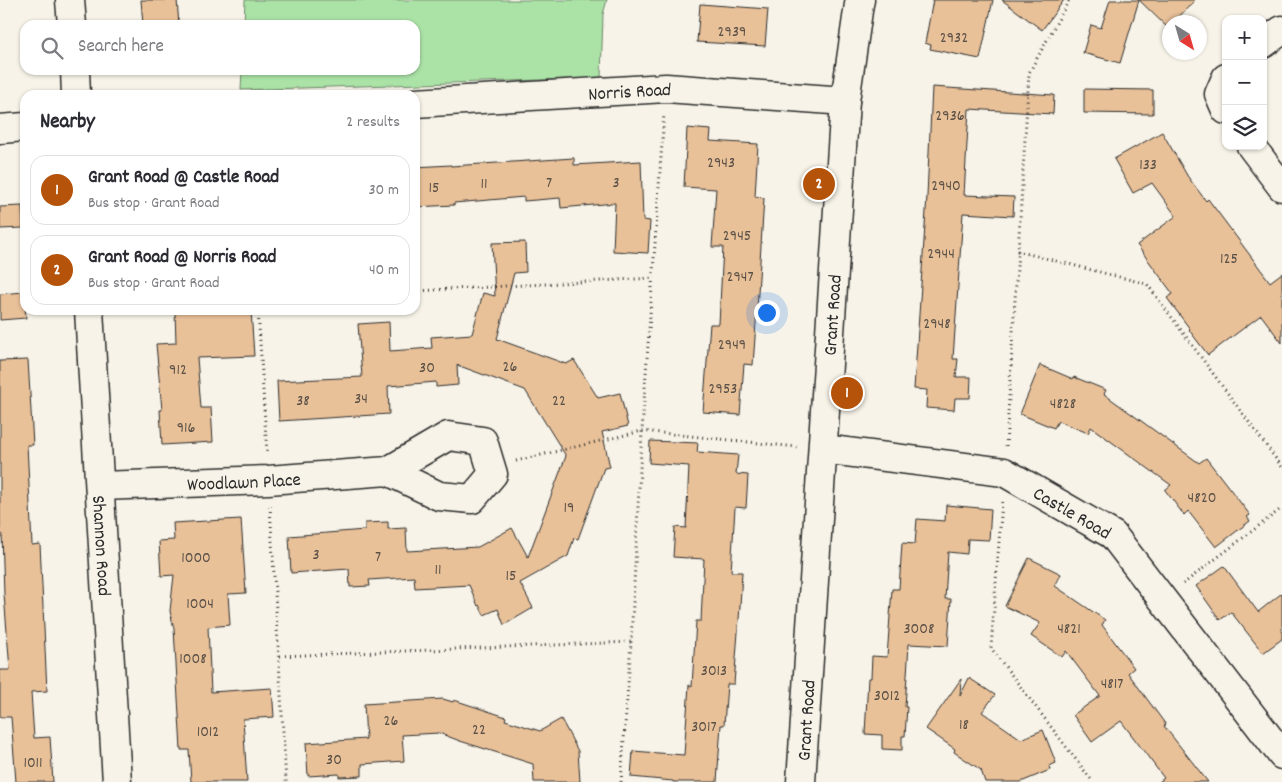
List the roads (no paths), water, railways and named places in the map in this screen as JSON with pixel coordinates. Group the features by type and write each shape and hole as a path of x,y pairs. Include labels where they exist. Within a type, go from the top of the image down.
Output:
{"street":[{"path":"70,0 72,20"},
{"name":"Grant Road","path":"801,782 845,101 860,0"},
{"path":"1267,41 1282,30"},
{"path":"75,75 76,90"},
{"path":"1222,87 1219,94 1222,101"},
{"name":"Norris Road","path":"420,103 666,88 845,101"},
{"path":"0,129 20,127"},
{"path":"1254,150 1282,187"},
{"name":"Shannon Road","path":"89,315 117,782"},
{"name":"Woodlawn Place","path":"100,486 268,480 388,471 448,436 483,441 493,474 472,499 439,496 388,471"},
{"name":"Castle Road","path":"823,449 1004,472 1113,535 1163,599 1277,737"}],"place":[{"name":"Grant Road @ Norris Road","path":"819,184"},
{"name":"Grant Road @ Castle Road","path":"847,393"}]}
